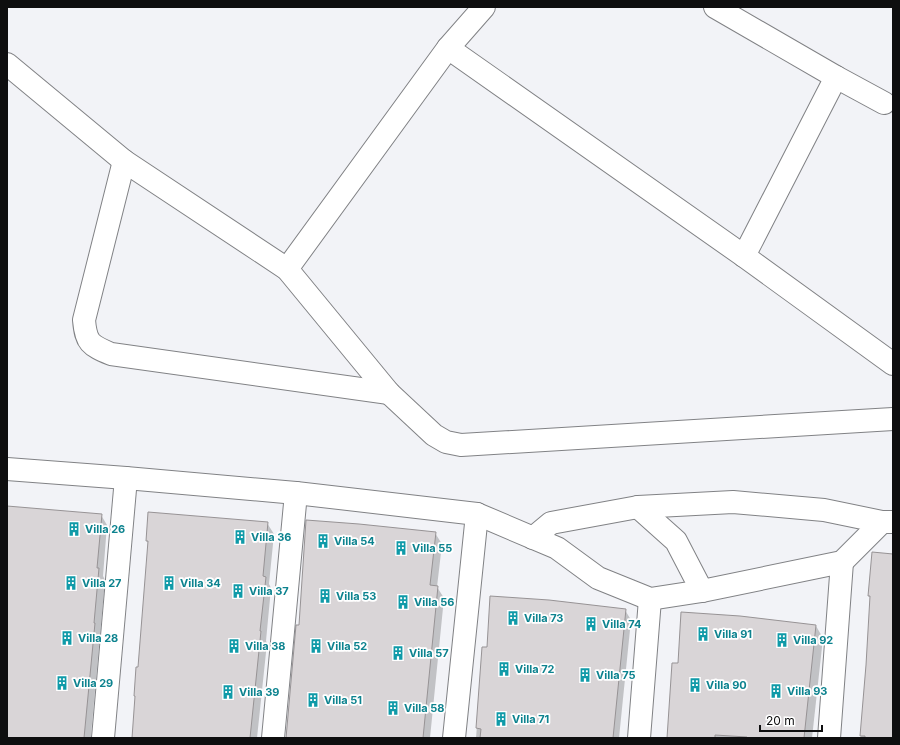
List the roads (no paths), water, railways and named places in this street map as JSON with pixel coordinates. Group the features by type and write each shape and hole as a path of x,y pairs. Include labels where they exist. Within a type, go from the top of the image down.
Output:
{"street":[{"path":"287,269 448,48 484,7"},
{"path":"715,7 884,103"},
{"path":"448,48 744,256 893,364"},
{"path":"7,64 124,161 287,269 389,393 434,435 446,442 461,445 893,419"},
{"path":"744,256 836,77"},
{"path":"124,161 84,320 85,335 94,346 111,354 389,393"},
{"path":"7,469 296,493 477,514 557,548 598,578 650,599 702,591 842,562 888,522"},
{"path":"103,738 126,478"},
{"path":"273,738 296,493"},
{"path":"533,538 551,523 638,507 733,502 824,510 888,522"},
{"path":"638,507 676,541 702,591"},
{"path":"454,738 477,514"},
{"path":"829,738 842,562"},
{"path":"639,738 650,599"}],"place":[{"name":"Villa 26","path":"74,529"},
{"name":"Villa 36","path":"240,537"},
{"name":"Villa 54","path":"323,541"},
{"name":"Villa 55","path":"401,548"},
{"name":"Villa 27","path":"71,583"},
{"name":"Villa 34","path":"169,583"},
{"name":"Villa 37","path":"238,591"},
{"name":"Villa 53","path":"325,596"},
{"name":"Villa 56","path":"403,602"},
{"name":"Villa 73","path":"513,618"},
{"name":"Villa 74","path":"591,624"},
{"name":"Villa 91","path":"703,634"},
{"name":"Villa 28","path":"67,638"},
{"name":"Villa 92","path":"782,640"},
{"name":"Villa 38","path":"234,646"},
{"name":"Villa 52","path":"316,646"},
{"name":"Villa 57","path":"398,653"},
{"name":"Villa 72","path":"504,669"},
{"name":"Villa 75","path":"585,675"},
{"name":"Villa 29","path":"62,683"},
{"name":"Villa 90","path":"695,685"},
{"name":"Villa 93","path":"776,691"},
{"name":"Villa 39","path":"228,692"},
{"name":"Villa 51","path":"313,700"},
{"name":"Villa 58","path":"393,708"},
{"name":"Villa 71","path":"501,719"}]}
